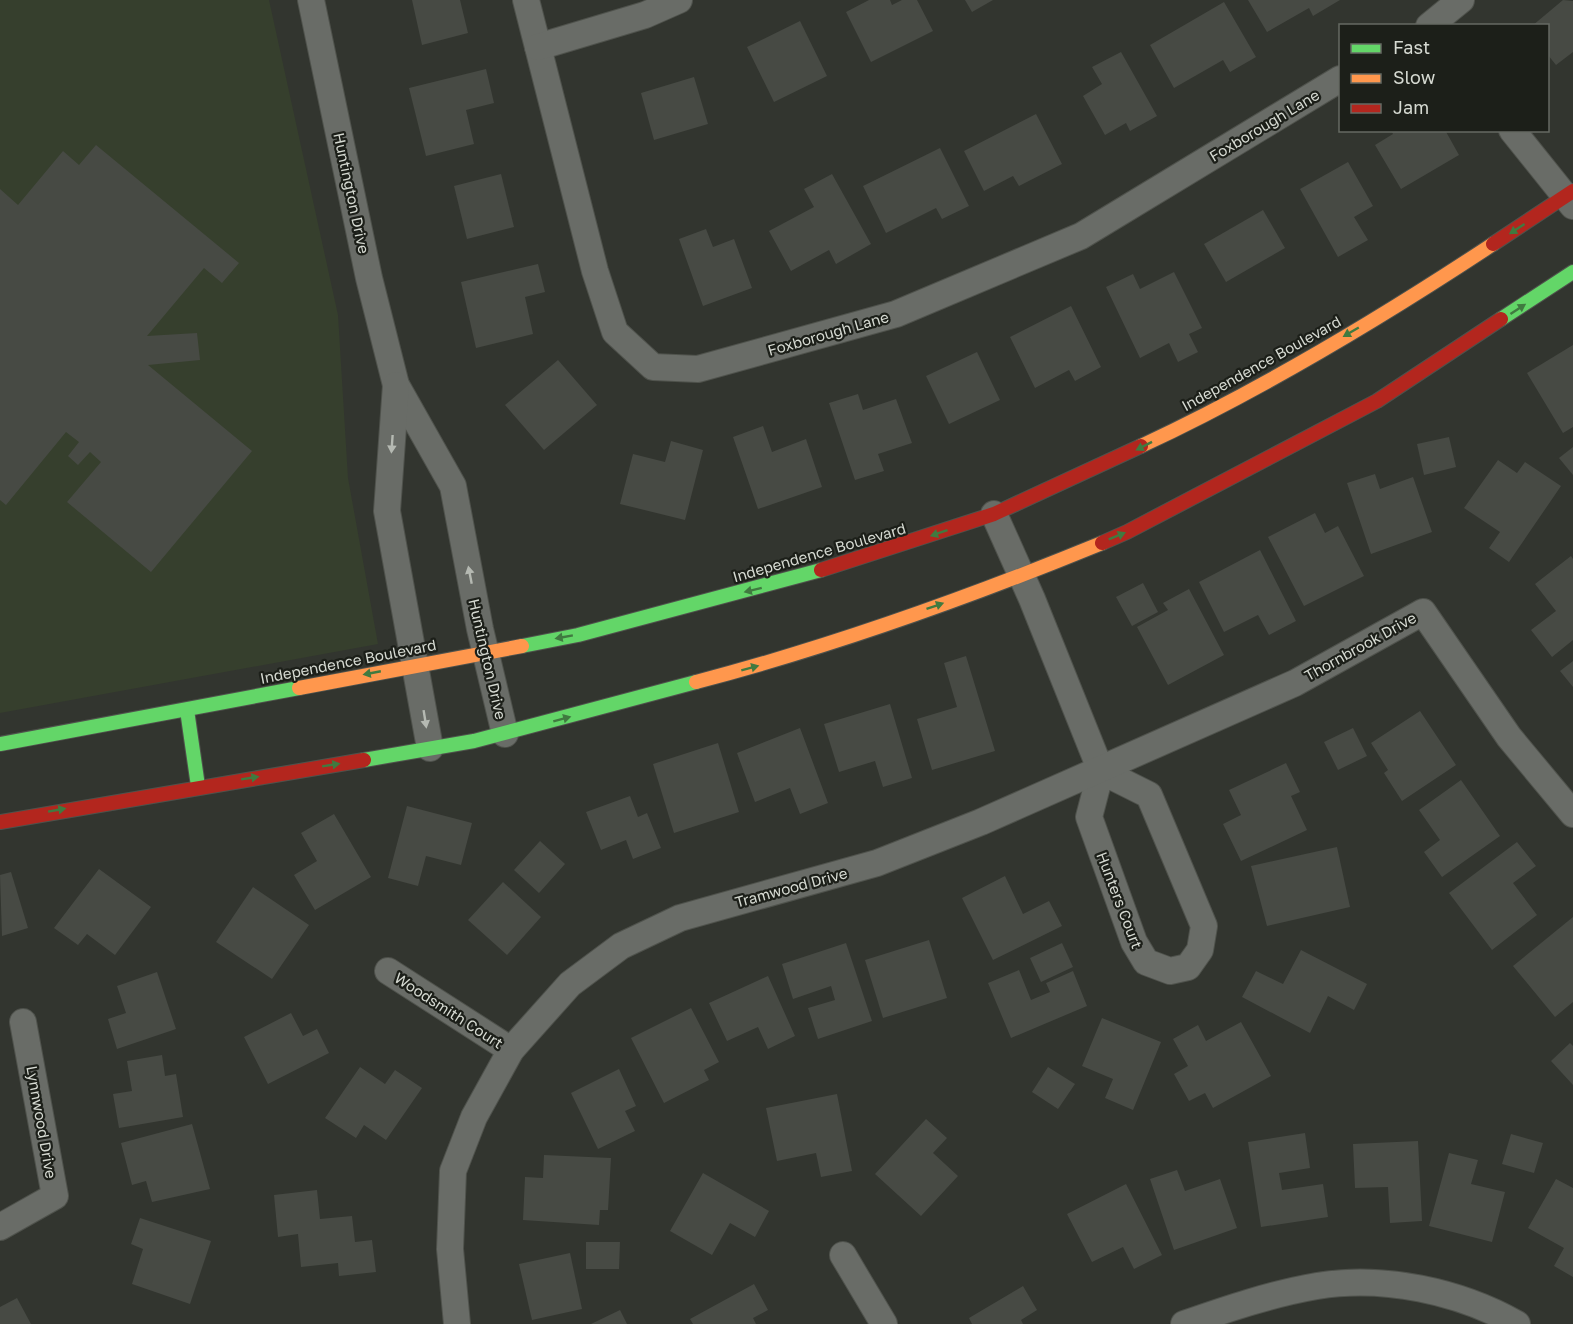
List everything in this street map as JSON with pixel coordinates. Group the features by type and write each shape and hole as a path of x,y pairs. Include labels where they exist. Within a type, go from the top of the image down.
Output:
{"main road":[{"name":"Independence Boulevard","path":"0,744 578,635 782,582 917,541 994,514 1196,420 1414,296 1571,198"},
{"path":"0,822 505,734 785,659 1021,576 1127,532 1377,401 1573,272"},
{"path":"187,710 198,786"}],"street":[{"name":"Huntington Drive","path":"311,0 369,278 396,385 453,486 505,734"},
{"name":"Foxborough Lane","path":"526,0 595,271 615,332 653,367 698,369 896,314 1081,236 1339,80"},
{"path":"538,47 645,15 679,0"},
{"path":"1431,24 1461,0"},
{"path":"1514,132 1571,198"},
{"name":"Huntington Drive","path":"396,385 387,511 430,748"},
{"path":"994,514 1101,771"},
{"name":"Thornbrook Drive","path":"1101,771 1295,682 1423,612 1509,737 1573,814"},
{"name":"Hunters Court","path":"1101,771 1149,795 1204,926 1200,950 1188,967 1170,970 1146,962 1134,942 1089,817 1101,771"},
{"name":"Tramwood Drive","path":"457,1324 450,1249 453,1171 474,1117 511,1050 570,984 621,946 680,918 878,863 1101,771"},
{"name":"Woodsmith Court","path":"388,971 511,1050"},
{"name":"Lynnwood Drive","path":"0,1227 55,1196 23,1022"},
{"path":"843,1255 884,1324"},
{"path":"1184,1324 1238,1305 1318,1286 1373,1284 1438,1292 1498,1313 1517,1324"}],"shaded area":[{"path":"0,0 269,0 338,315 348,478 378,644 0,713"}],"building":[{"path":"412,0 460,0 468,33 422,45"},
{"path":"869,0 890,0 892,5 902,0 917,0 933,31 871,62 846,12"},
{"path":"965,0 993,0 972,12"},
{"path":"1248,0 1340,0 1313,16 1309,8 1267,32"},
{"path":"1563,0 1573,1 1573,52 1556,65 1549,56 1549,24 1534,24"},
{"path":"1224,2 1256,57 1230,72 1223,60 1174,88 1150,45"},
{"path":"800,21 827,76 774,102 747,47"},
{"path":"1121,52 1157,116 1130,131 1126,123 1105,135 1083,96 1102,84 1092,67"},
{"path":"486,69 494,103 466,110 474,144 426,156 409,88"},
{"path":"694,77 708,124 654,140 641,93"},
{"path":"1036,114 1062,164 1019,186 1013,176 984,191 964,151"},
{"path":"1392,132 1446,132 1459,155 1401,189 1375,145 1393,134"},
{"path":"96,145 239,263 222,283 204,268 147,336 197,333 200,360 148,365 252,451 151,572 67,502 101,462 90,452 78,465 68,456 79,442 66,432 6,505 0,500 0,189 18,205 63,151 79,165"},
{"path":"940,148 969,206 942,219 936,208 886,233 863,186"},
{"path":"1348,162 1373,206 1354,217 1368,240 1338,257 1300,189"},
{"path":"501,174 514,227 467,239 454,186"},
{"path":"832,174 871,244 836,264 829,250 791,271 769,231 814,207 804,189"},
{"path":"1263,210 1285,248 1226,282 1204,244"},
{"path":"706,229 713,247 734,239 752,288 703,306 679,239"},
{"path":"538,264 545,292 525,297 533,334 476,348 461,282"},
{"path":"1174,272 1202,328 1189,334 1198,352 1178,362 1169,343 1140,358 1106,287 1133,274 1140,289"},
{"path":"1071,306 1101,367 1075,381 1069,370 1035,388 1010,337"},
{"path":"1573,345 1573,427 1563,433 1527,373"},
{"path":"977,352 1000,400 949,424 926,376"},
{"path":"558,360 597,405 544,450 505,405"},
{"path":"858,394 863,410 896,399 912,443 878,454 884,471 855,480 829,403"},
{"path":"763,426 772,452 806,439 822,487 758,509 733,437"},
{"path":"1449,437 1456,467 1424,475 1417,444"},
{"path":"671,441 703,450 685,520 620,504 633,454 665,462"},
{"path":"1573,447 1573,475 1559,458"},
{"path":"1498,460 1517,473 1525,462 1561,486 1509,562 1489,548 1500,532 1464,508"},
{"path":"1375,474 1380,489 1413,477 1432,532 1371,554 1347,483"},
{"path":"1315,513 1325,533 1338,526 1364,576 1304,606 1268,537"},
{"path":"1260,550 1296,621 1269,635 1258,615 1224,632 1199,582"},
{"path":"1571,556 1573,559 1573,640 1552,657 1531,630 1556,611 1535,584"},
{"path":"1143,583 1158,612 1132,626 1116,597"},
{"path":"1189,589 1224,655 1168,685 1137,627 1168,610 1163,603"},
{"path":"966,656 995,751 932,770 917,719 957,707 944,663"},
{"path":"1573,661 1573,687 1560,671"},
{"path":"890,704 912,778 883,787 875,761 839,772 824,724"},
{"path":"1420,711 1456,765 1402,801 1384,773 1388,770 1371,743"},
{"path":"800,728 828,803 800,814 790,788 755,802 737,753"},
{"path":"1353,728 1367,756 1338,770 1324,742"},
{"path":"718,743 739,812 674,833 653,764"},
{"path":"1286,763 1300,792 1291,796 1307,830 1241,861 1223,824 1241,815 1229,790"},
{"path":"1461,780 1500,836 1442,877 1424,852 1440,840 1419,810"},
{"path":"630,796 638,817 647,813 661,848 633,859 626,840 601,850 586,812"},
{"path":"407,806 472,823 461,865 426,856 418,886 388,878"},
{"path":"334,814 371,877 315,910 294,875 317,861 301,833"},
{"path":"540,841 565,864 539,893 514,870"},
{"path":"1517,842 1536,866 1513,883 1537,915 1492,950 1449,893"},
{"path":"1337,847 1350,907 1267,926 1251,866"},
{"path":"99,869 151,907 115,955 87,934 78,945 54,928"},
{"path":"11,872 28,928 2,936 0,875"},
{"path":"1005,876 1023,914 1049,901 1062,926 993,960 962,898"},
{"path":"503,882 541,917 507,955 468,920"},
{"path":"253,887 309,925 272,979 216,942"},
{"path":"1573,917 1573,1002 1555,1017 1513,966"},
{"path":"929,940 947,998 883,1018 865,960"},
{"path":"846,943 872,1021 818,1039 808,1008 835,1000 831,986 793,999 782,964"},
{"path":"1062,943 1073,967 1041,982 1030,958"},
{"path":"1301,950 1367,984 1354,1010 1328,996 1310,1033 1242,997 1256,971 1283,984"},
{"path":"1019,970 1031,1000 1050,992 1046,983 1073,971 1087,1006 1011,1038 988,983"},
{"path":"157,972 176,1029 117,1049 108,1019 126,1013 117,986"},
{"path":"768,976 795,1036 768,1049 758,1027 727,1041 709,1003"},
{"path":"691,1008 719,1062 704,1070 709,1080 664,1103 631,1038"},
{"path":"291,1013 303,1036 317,1029 329,1053 268,1084 244,1037"},
{"path":"1102,1018 1161,1042 1133,1110 1105,1098 1113,1079 1082,1066"},
{"path":"1241,1022 1271,1076 1213,1108 1205,1093 1189,1101 1174,1074 1188,1066 1173,1039 1198,1025 1206,1041"},
{"path":"1570,1043 1573,1046 1573,1085 1551,1061"},
{"path":"162,1055 165,1076 176,1074 183,1117 119,1128 113,1094 132,1091 127,1061"},
{"path":"360,1067 385,1084 395,1070 422,1088 386,1140 364,1125 356,1138 325,1118"},
{"path":"1048,1067 1075,1084 1058,1109 1032,1092"},
{"path":"619,1069 636,1106 625,1111 635,1131 598,1149 571,1093"},
{"path":"837,1094 852,1171 821,1177 816,1153 777,1161 766,1108"},
{"path":"926,1119 947,1138 933,1153 958,1176 921,1216 875,1174"},
{"path":"192,1124 210,1189 152,1202 146,1181 132,1185 121,1143"},
{"path":"1305,1133 1310,1168 1279,1173 1282,1190 1323,1184 1328,1217 1261,1227 1248,1142"},
{"path":"1511,1134 1543,1143 1534,1173 1502,1164"},
{"path":"1418,1141 1422,1221 1390,1223 1388,1187 1355,1188 1353,1144"},
{"path":"1449,1153 1478,1160 1471,1184 1505,1192 1492,1242 1429,1226"},
{"path":"544,1155 611,1158 608,1210 600,1210 599,1225 523,1220 525,1177 543,1178"},
{"path":"1177,1170 1185,1191 1220,1179 1237,1228 1174,1250 1150,1179"},
{"path":"703,1173 769,1211 755,1237 730,1223 712,1255 670,1231"},
{"path":"1556,1179 1573,1188 1573,1277 1554,1266 1564,1248 1528,1228"},
{"path":"1126,1184 1162,1255 1134,1269 1123,1247 1092,1262 1067,1214"},
{"path":"317,1190 320,1219 352,1216 355,1242 372,1240 376,1272 339,1276 338,1263 301,1267 298,1234 278,1237 274,1195"},
{"path":"140,1218 211,1241 190,1304 132,1284 143,1249 131,1244"},
{"path":"586,1242 620,1242 619,1269 586,1269"},
{"path":"570,1253 582,1309 532,1320 519,1264"},
{"path":"754,1284 768,1310 753,1318 756,1324 693,1324 690,1319"},
{"path":"1023,1286 1037,1310 1021,1320 1023,1324 972,1324 969,1318"},
{"path":"17,1298 31,1324 0,1324 0,1307"},
{"path":"620,1310 627,1324 591,1324"}],"traffic: fast":[{"path":"1501,319 1573,272"},
{"path":"522,646 578,635 821,570"},
{"path":"364,760 474,741 696,682"},
{"path":"0,744 299,688"},
{"path":"187,710 198,786"}],"traffic: slow":[{"path":"1141,446 1276,377 1408,299 1493,244"},
{"path":"696,682 799,653 901,619 1102,543"},
{"path":"299,688 522,646"}],"traffic: jam":[{"path":"1493,244 1573,191"},
{"path":"1102,543 1377,401 1501,319"},
{"path":"821,570 994,514 1141,446"},
{"path":"0,822 364,760"}]}
